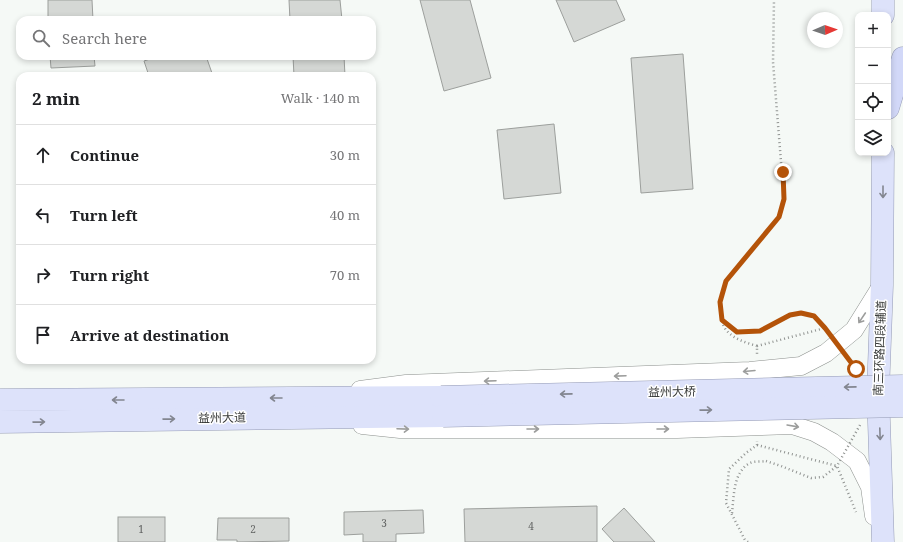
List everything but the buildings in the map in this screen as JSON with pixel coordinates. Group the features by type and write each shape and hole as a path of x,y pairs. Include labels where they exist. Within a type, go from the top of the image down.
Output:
{"highway":[{"path":"891,98 903,58"}],"main road":[{"path":"883,0 883,12"},
{"name":"南三环路四段辅道","path":"883,156 882,285 878,392 883,542"},
{"name":"益州大桥","path":"442,406 903,386"},
{"name":"益州大道","path":"0,400 310,407 442,406"},
{"name":"益州大桥","path":"442,406 903,406"},
{"name":"益州大道","path":"0,422 310,407"}],"street":[{"path":"310,407 377,387 406,384 742,371 800,366 826,353 854,330 882,285"},
{"path":"310,407 400,429 677,429 792,425 814,432 832,442 857,461 870,487 876,542"}],"path":[{"path":"774,0 774,62 784,199 779,217 726,281 720,302 722,320 737,332 760,331 790,315 801,313 814,316 856,369"},
{"path":"757,346 825,328"},
{"path":"732,514 735,482 743,468 751,462 766,461 811,478 823,477 837,466 861,422"},
{"path":"757,445 837,466"},
{"path":"837,466 858,516"}],"route":[{"path":"783,172 784,199 779,217 726,281 720,302 722,320 737,332 760,331 790,315 801,313 814,316 856,369"}]}
